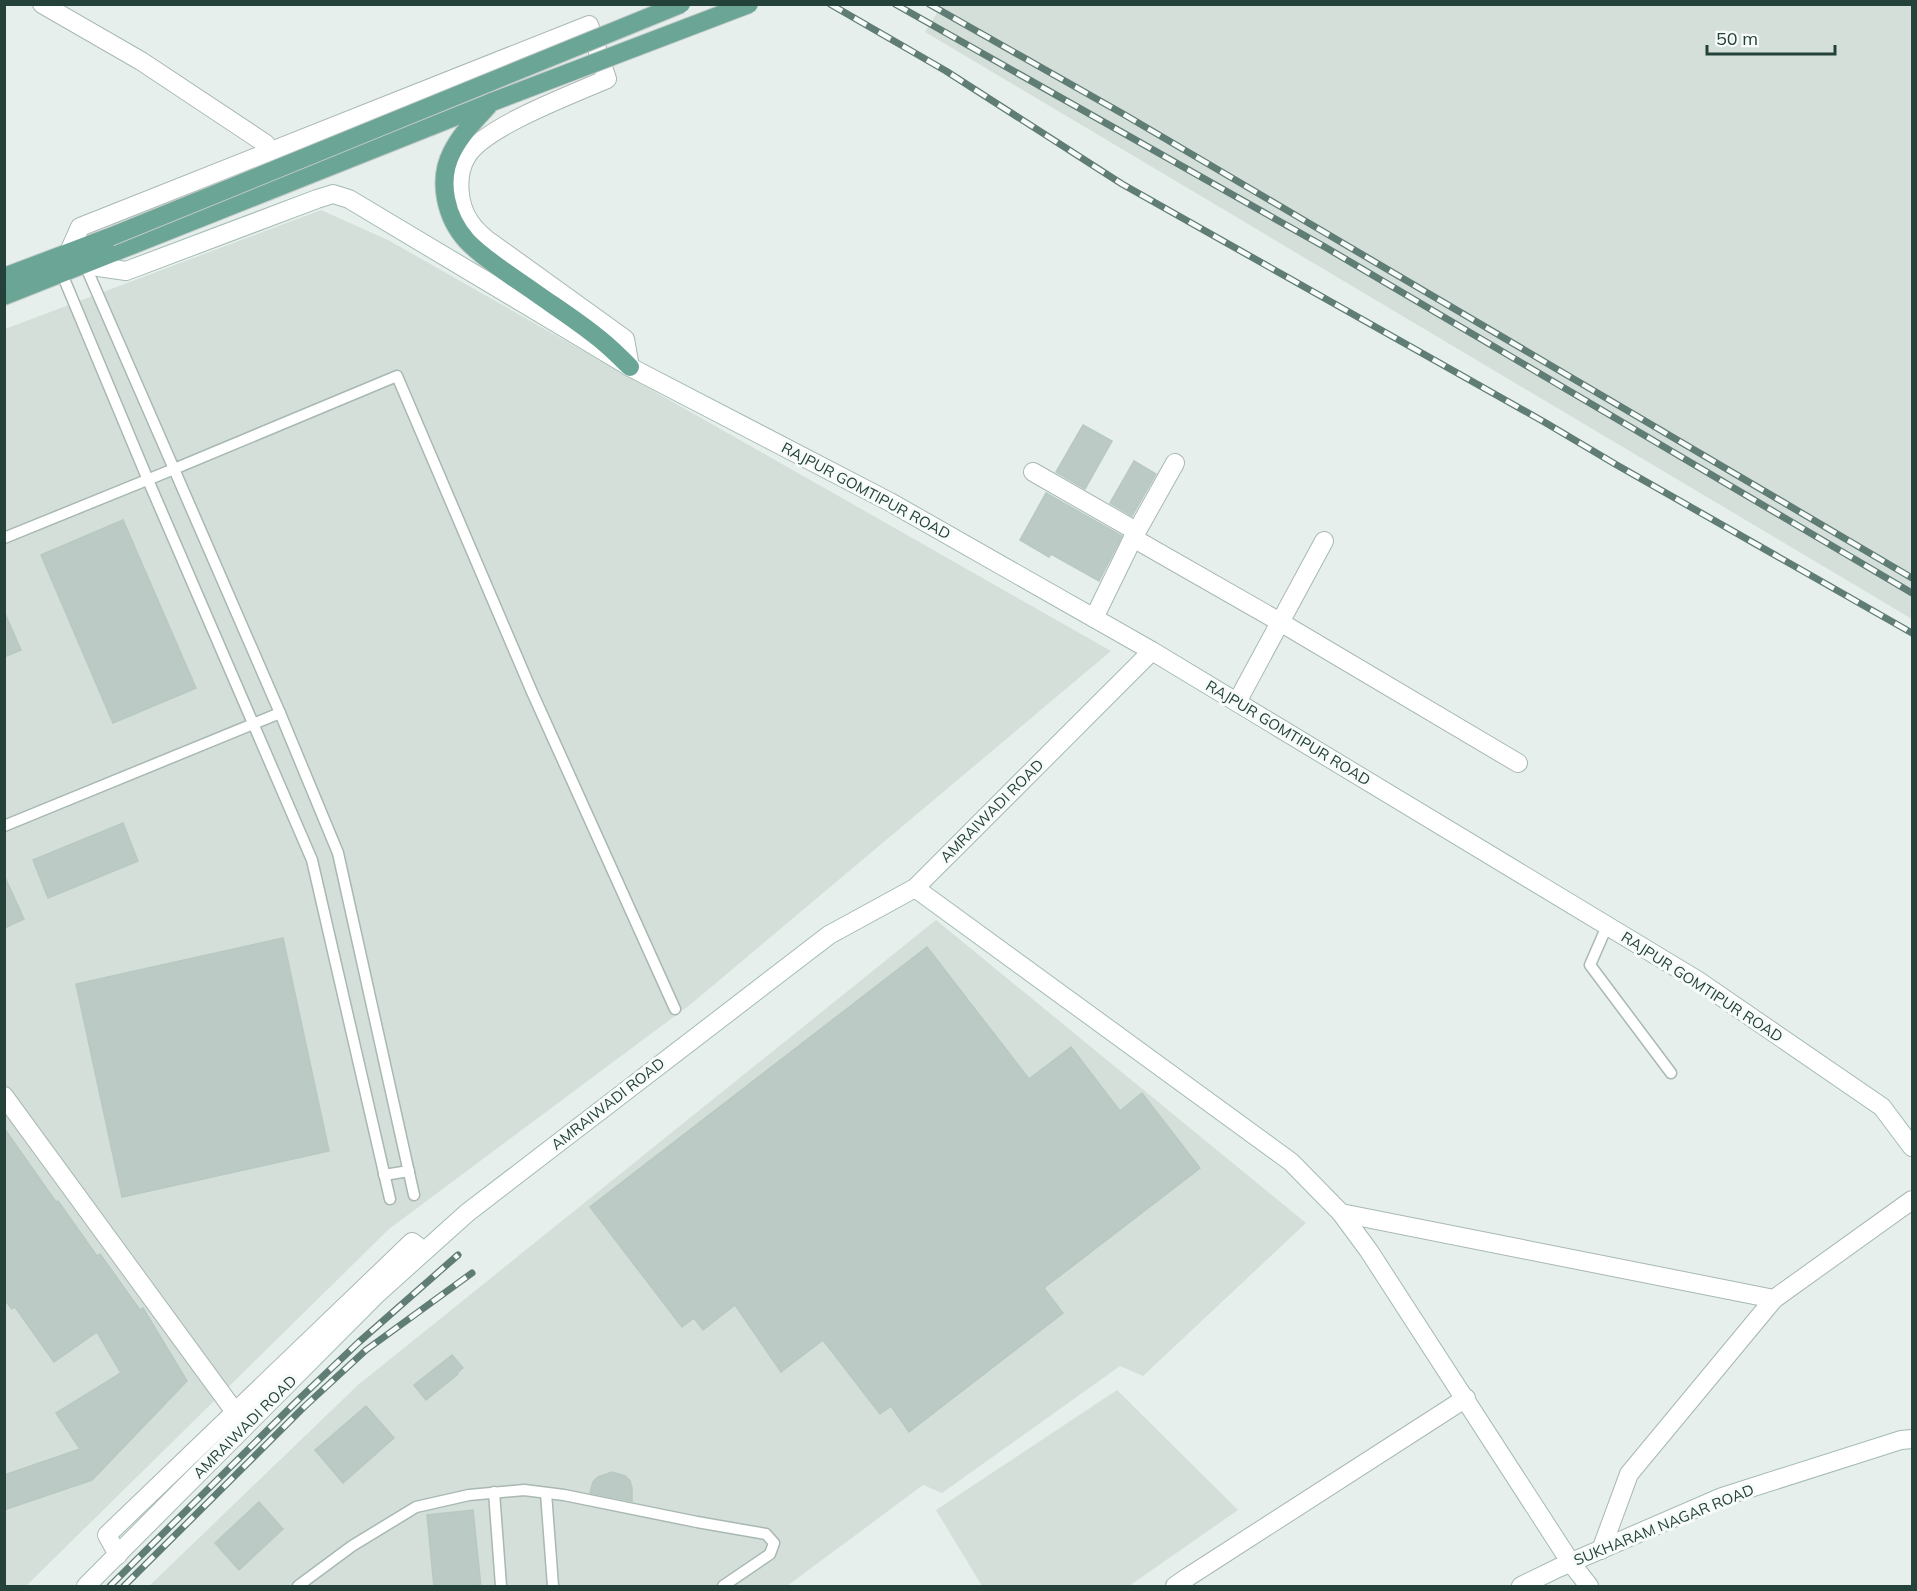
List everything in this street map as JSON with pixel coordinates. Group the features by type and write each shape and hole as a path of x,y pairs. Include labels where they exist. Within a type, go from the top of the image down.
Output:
{"main road":[{"path":"113,244 681,4"},
{"path":"4,277 70,260 749,4"},
{"path":"492,102 467,129 452,152 447,166 444,187 453,223 468,242 597,336 630,367"},
{"path":"4,296 70,260"}],"street":[{"path":"42,4 141,61 266,144"},
{"path":"70,260 80,227 589,25 607,79 523,116 485,137 466,156 460,176 460,200 470,222 486,239 625,339 630,367"},
{"name":"RAJPUR GOMTIPUR ROAD","path":"70,260 126,271 333,194 349,199 630,367 890,502 1152,651 1697,980 1882,1107 1912,1147"},
{"path":"1094,618 1135,535 1175,463"},
{"path":"1033,472 1518,763"},
{"path":"1237,702 1324,541"},
{"name":"AMRAIWADI ROAD","path":"86,1587 378,1293 467,1213 829,934 915,888 1152,651"},
{"path":"915,888 1291,1162 1341,1213 1369,1251 1571,1563 1589,1587"},
{"path":"4,1096 236,1412"},
{"path":"1601,1550 1629,1474 1774,1299 1912,1200"},
{"path":"1341,1213 1774,1299"},
{"path":"118,1554 107,1535 412,1242 424,1251"},
{"path":"1175,1587 1466,1398"},
{"name":"SUKHARAM NAGAR ROAD","path":"1521,1587 1722,1497 1912,1438"}],"lane":[{"path":"70,260 174,469 338,853 414,1195"},
{"path":"70,260 148,480 312,860 390,1199"},
{"path":"4,538 397,376 532,692 675,1009"},
{"path":"4,826 280,713"},
{"path":"1607,926 1590,965 1671,1072"},
{"path":"384,1175 408,1171"},
{"path":"298,1587 352,1546 416,1507 469,1495 524,1490 766,1534 774,1543 770,1554 723,1587"},
{"path":"494,1492 501,1587"},
{"path":"546,1493 553,1587"}],"shaded area":[{"path":"943,4 1912,5 1912,619 925,32"},
{"path":"321,210 388,240 1111,651 691,1004 389,1229 26,1586 5,1586 5,329"},
{"path":"936,920 1306,1223 1143,1376 1120,1366 942,1493 923,1485 787,1586 149,1586 358,1385"},
{"path":"1117,1390 1238,1510 1129,1586 982,1586 936,1510"}],"building":[{"path":"1083,425 1112,441 1085,489 1056,472"},
{"path":"1134,461 1156,474 1132,516 1110,503"},
{"path":"1046,493 1122,536 1099,581 1051,554 1049,557 1020,540"},
{"path":"123,520 196,688 113,723 41,555"},
{"path":"4,611 21,650 4,657"},
{"path":"123,823 138,861 48,898 33,860"},
{"path":"4,875 24,919 4,928"},
{"path":"283,938 329,1151 122,1197 76,984"},
{"path":"927,947 1029,1079 1071,1047 1120,1111 1142,1093 1200,1168 1044,1288 1063,1313 909,1432 891,1406 880,1414 823,1340 781,1372 735,1305 703,1330 694,1318 682,1327 590,1207"},
{"path":"4,1128 97,1256 100,1254 140,1310 143,1308 187,1381 92,1480 4,1510 4,1475 80,1449 56,1413 121,1373 97,1332 54,1362 15,1307 12,1309 4,1299"},
{"path":"452,1355 463,1368 426,1400 414,1385"},
{"path":"366,1406 394,1438 343,1483 315,1450"},
{"path":"612,1472 625,1476 630,1481 632,1501 590,1493 593,1482 598,1477"},
{"path":"259,1502 283,1529 239,1570 215,1543"},
{"path":"473,1510 481,1587 434,1587 427,1515"}],"railway":[{"path":"830,4 946,71 1122,184 1912,633"},
{"path":"895,4 1325,247 1912,593"},
{"path":"929,4 1125,115 1912,578"},
{"path":"110,1586 298,1400 359,1342 458,1255"},
{"path":"124,1586 304,1407 366,1350 472,1273"}]}
